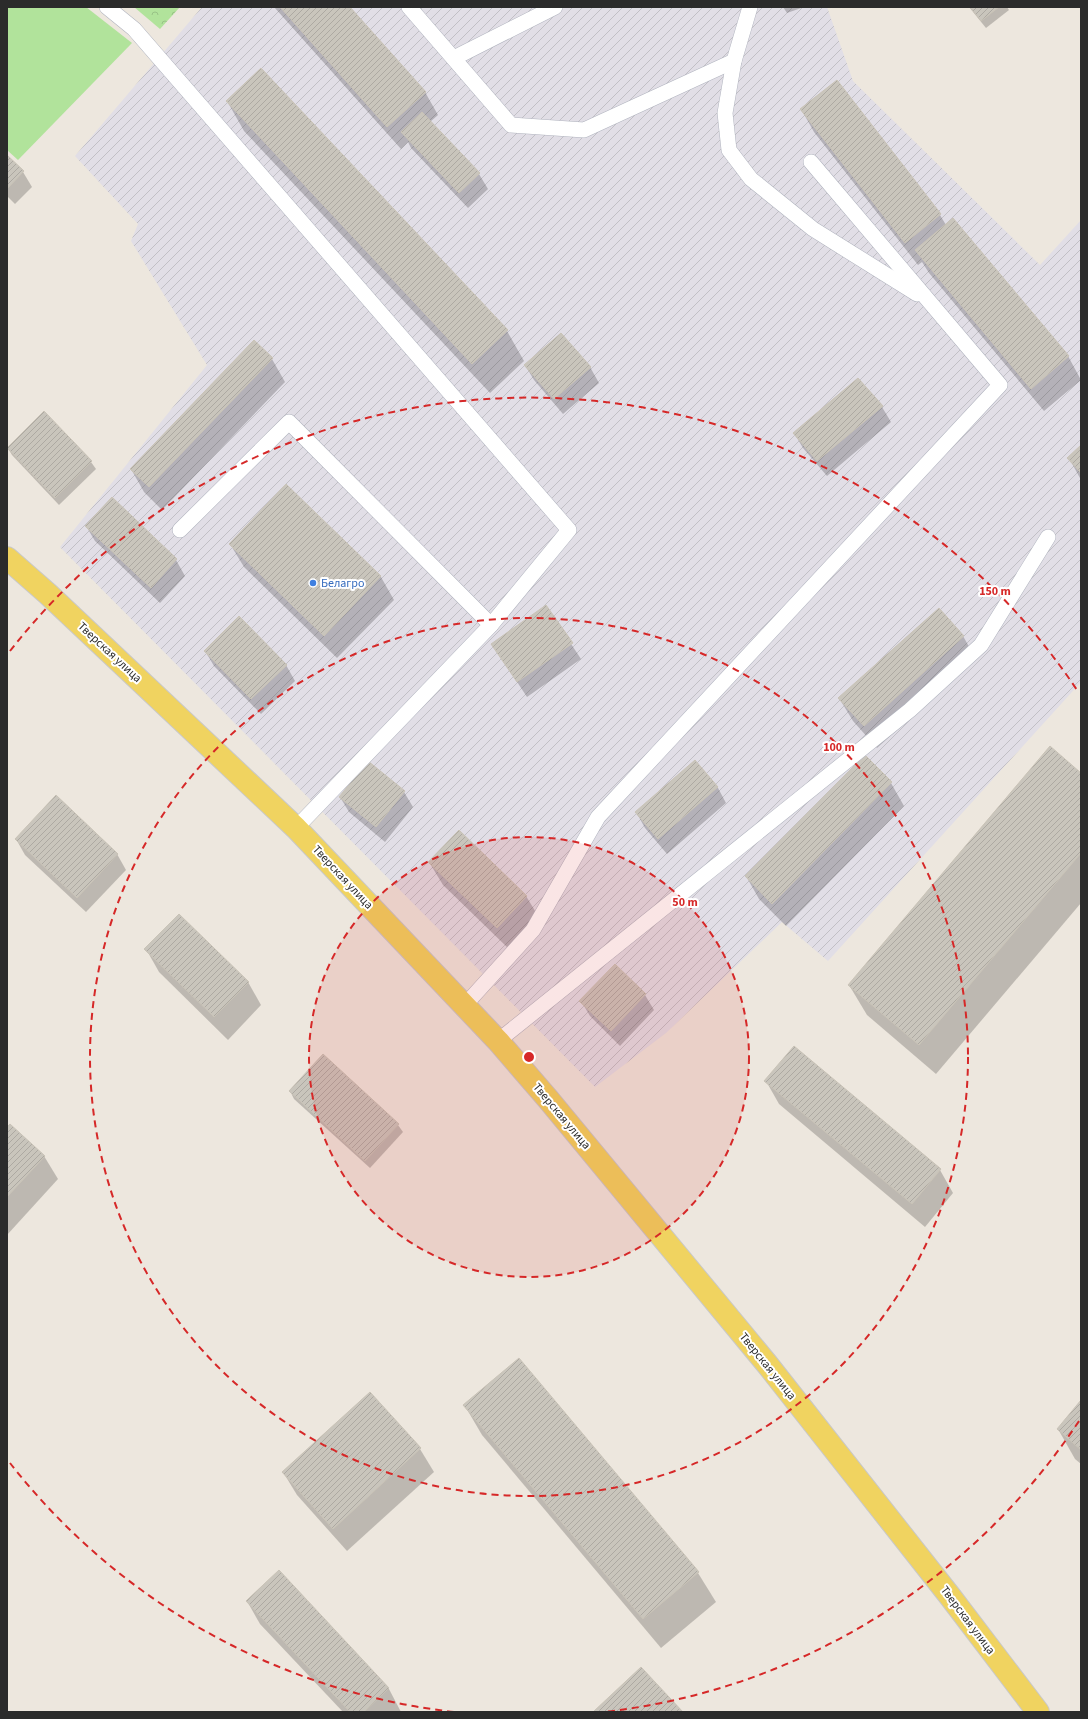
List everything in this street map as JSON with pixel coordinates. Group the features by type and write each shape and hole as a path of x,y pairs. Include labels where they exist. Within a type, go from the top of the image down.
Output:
{"main road":[{"name":"Тверская улица","path":"7,558 48,594 296,828 498,1041 553,1105 772,1370 944,1589 1038,1712"}],"lane":[{"path":"106,7 134,29 569,530 491,625 296,828"},
{"path":"410,7 511,124 584,130 734,61"},
{"path":"454,58 555,7"},
{"path":"750,7 734,61 725,113 729,150 752,179 813,229 930,302"},
{"path":"465,1005 533,930 598,817 1000,385 811,162"},
{"path":"180,530 289,422 491,625"},
{"path":"498,1041 910,710 976,650 981,645 1048,537"}],"shaded area":[{"path":"202,7 827,7 853,81 1040,265 1081,220 1081,682 828,961 782,922 666,1033 595,1087 60,547 207,365 131,241 138,224 75,156"}],"green space":[{"path":"7,7 86,7 132,43 18,160 7,150"},
{"path":"134,7 180,7 160,29"}],"building":[{"path":"280,7 350,7 426,92 387,127"},
{"path":"970,7 999,7 981,21"},
{"path":"261,68 508,330 472,364 226,101"},
{"path":"837,80 941,214 905,243 800,109"},
{"path":"422,112 480,173 459,193 401,132"},
{"path":"7,155 24,171 7,189"},
{"path":"953,218 1069,356 1031,389 915,250"},
{"path":"561,333 591,367 554,399 524,365"},
{"path":"254,340 273,358 149,487 130,469"},
{"path":"858,378 883,406 817,461 793,433"},
{"path":"44,411 92,461 55,498 7,448"},
{"path":"1081,445 1081,473 1067,458"},
{"path":"286,484 381,576 324,636 229,544"},
{"path":"112,497 177,559 151,588 85,526"},
{"path":"546,605 573,643 517,682 491,644"},
{"path":"939,608 964,636 864,726 838,698"},
{"path":"239,616 287,665 251,699 204,651"},
{"path":"1050,746 1081,773 1081,853 919,1045 848,985"},
{"path":"865,755 892,782 772,904 745,876"},
{"path":"695,760 718,787 658,839 635,812"},
{"path":"368,761 405,791 376,827 339,797"},
{"path":"56,795 118,854 77,898 15,839"},
{"path":"459,830 527,896 497,928 428,862"},
{"path":"179,914 249,982 214,1017 144,949"},
{"path":"615,964 646,994 611,1031 579,1001"},
{"path":"794,1046 941,1169 912,1204 764,1081"},
{"path":"323,1054 399,1124 365,1161 289,1091"},
{"path":"10,1124 45,1156 7,1197 7,1127"},
{"path":"519,1358 699,1572 643,1619 463,1405"},
{"path":"370,1392 421,1448 333,1529 282,1472"},
{"path":"1081,1400 1081,1450 1057,1429"},
{"path":"279,1570 389,1688 364,1712 350,1712 246,1601"},
{"path":"641,1667 683,1712 593,1712"}],"place":[{"name":"Белагро","path":"313,583"}]}
